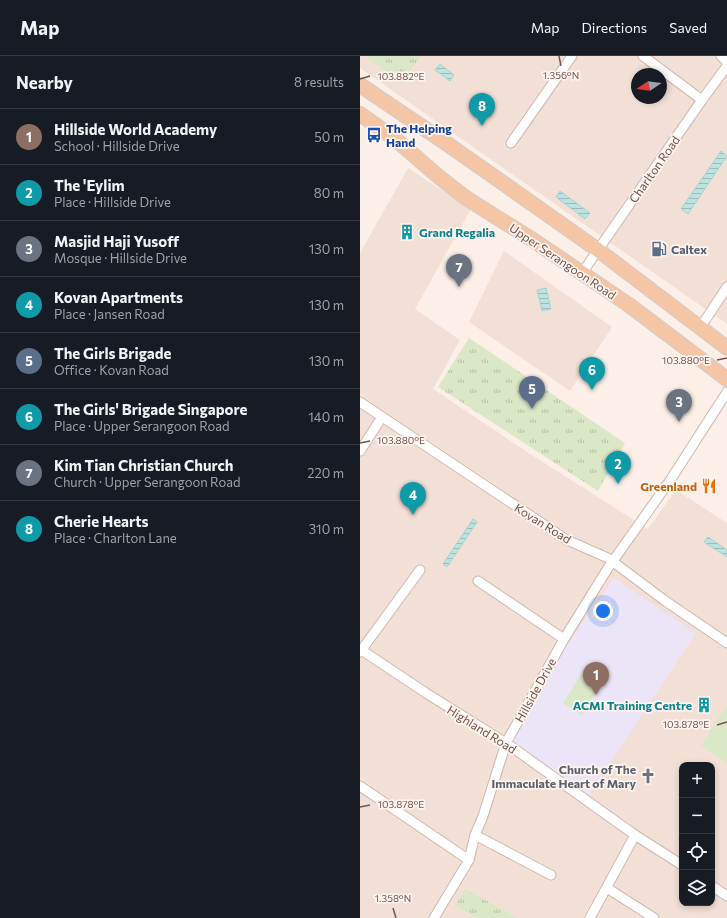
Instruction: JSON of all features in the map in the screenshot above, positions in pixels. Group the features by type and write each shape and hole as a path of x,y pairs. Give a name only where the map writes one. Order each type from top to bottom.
{"main road":[{"path":"360,85 446,143 598,250 727,348"},
{"name":"Upper Serangoon Road","path":"360,114 394,138 466,198 533,240 629,305 727,379"}],"street":[{"path":"511,143 572,56"},
{"path":"643,56 702,100"},
{"path":"721,56 727,62"},
{"name":"Charlton Road","path":"582,273 727,66"},
{"path":"700,328 727,287"},
{"name":"Hillside Drive","path":"434,918 469,860 475,835 483,816 506,743 564,639 613,562 671,479 727,392"},
{"name":"Kovan Road","path":"360,402 567,540 608,558 664,600 727,643"},
{"path":"360,451 382,417"},
{"path":"361,650 420,570"},
{"path":"478,581 564,639"},
{"name":"Highland Road","path":"361,650 506,743 635,834 679,863"},
{"path":"360,786 469,860"},
{"path":"590,918 635,834"},
{"path":"475,835 552,875"},
{"path":"607,888 654,918"},
{"path":"715,888 727,896"}],"shaded area":[{"path":"360,56 727,56 727,324 360,68"},
{"path":"408,168 471,209 415,309 460,340 433,389 527,452 648,529 676,490 727,523 727,918 360,918 360,253"},
{"path":"504,251 612,327 570,391 469,322"},
{"path":"614,578 696,633 589,795 509,742 565,648"}],"green space":[{"path":"368,56 421,56 402,83 367,58"},
{"path":"469,338 625,443 598,491 438,387"},
{"path":"588,663 607,675 582,715 563,703"},
{"path":"727,705 727,763 701,745"},
{"path":"465,889 518,918 477,918 455,906"}],"water":[{"path":"440,64 454,75 450,81 435,70"},
{"path":"721,151 727,156 688,214 681,209"},
{"path":"560,191 590,213 585,219 556,197"},
{"path":"546,288 551,309 542,311 537,290"},
{"path":"473,519 477,522 447,567 443,564"},
{"path":"708,537 727,550 727,557 704,542"}],"place":[{"name":"Cherie Hearts","path":"482,126"},
{"name":"The Helping Hand","path":"374,135"},
{"name":"Grand Regalia","path":"407,232"},
{"name":"Caltex","path":"659,249"},
{"name":"Kim Tian Christian Church","path":"459,287"},
{"name":"The Girls' Brigade Singapore","path":"592,390"},
{"name":"The Girls Brigade","path":"532,409"},
{"name":"Masjid Haji Yusoff","path":"679,422"},
{"name":"The 'Eylim","path":"618,484"},
{"name":"Greenland","path":"709,486"},
{"name":"Kovan Apartments","path":"413,515"},
{"name":"Hillside World Academy","path":"596,695"},
{"name":"ACMI Training Centre","path":"704,705"},
{"name":"Church of The Immaculate Heart of Mary","path":"648,776"}]}
